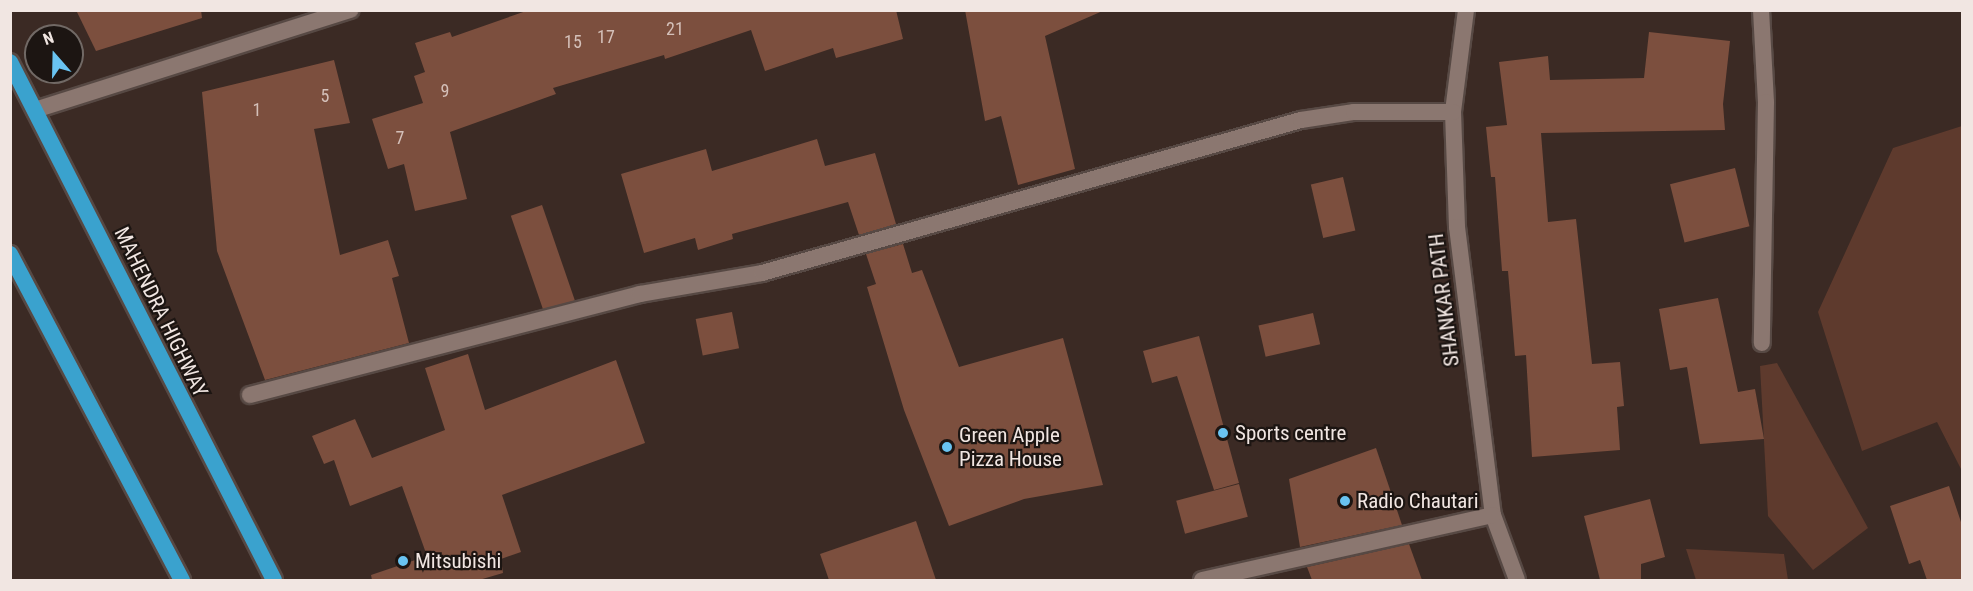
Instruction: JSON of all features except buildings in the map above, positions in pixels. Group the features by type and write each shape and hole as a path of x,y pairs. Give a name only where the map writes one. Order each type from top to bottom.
{"highway":[{"name":"MAHENDRA HIGHWAY","path":"10,62 274,580"},
{"path":"10,254 182,580"}],"street":[{"path":"35,110 351,10"},
{"name":"SHANKAR PATH","path":"1466,10 1453,112 1457,227 1493,515 1517,580"},
{"path":"1761,10 1766,102 1762,343"},
{"path":"250,395 640,294 762,273 1301,120 1354,112 1453,112"},
{"path":"1202,580 1493,515"}],"shaded area":[{"path":"1962,126 1962,471 1937,422 1862,451 1818,312 1893,148"},
{"path":"1777,363 1868,528 1813,570 1768,516 1760,366"},
{"path":"1686,549 1784,554 1788,580 1696,580"}],"place":[{"name":"Sports centre","path":"1223,433"},
{"name":"Green Apple Pizza House","path":"947,447"},
{"name":"Radio Chautari","path":"1345,501"},
{"name":"Mitsubishi","path":"403,561"}]}
